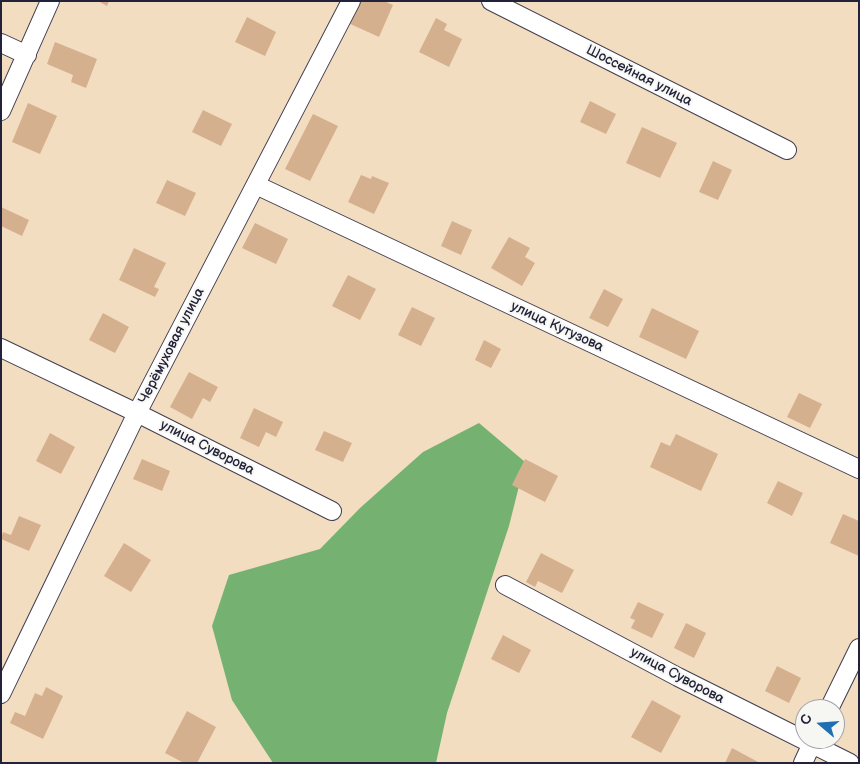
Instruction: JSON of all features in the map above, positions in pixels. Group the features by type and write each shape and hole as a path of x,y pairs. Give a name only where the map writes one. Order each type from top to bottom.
{"street":[{"path":"1,111 50,1"},
{"name":"Черёмуховая улица","path":"1,694 137,413 351,1"},
{"name":"Шоссейная улица","path":"492,1 787,150"},
{"path":"1,43 27,55"},
{"name":"улица Кутузова","path":"256,184 859,469"},
{"name":"улица Суворова","path":"1,348 137,413 332,511"},
{"name":"улица Суворова","path":"505,585 795,733"},
{"path":"834,699 859,648"},
{"path":"803,763 809,749"},
{"name":"улица Суворова","path":"825,749 850,763"}],"green space":[{"path":"479,423 525,462 509,526 447,713 436,763 273,763 232,700 212,626 229,575 320,549 360,508 423,452"}],"building":[{"path":"98,1 109,1 107,6"},
{"path":"357,1 384,1 393,5 379,37 348,23"},
{"path":"247,17 276,32 265,56 235,42"},
{"path":"436,18 447,24 444,30 462,39 449,67 419,52"},
{"path":"55,42 97,59 86,88 71,82 73,75 47,64"},
{"path":"590,101 616,114 606,134 580,122"},
{"path":"28,103 57,116 40,154 12,142"},
{"path":"203,110 232,124 221,146 192,132"},
{"path":"313,114 338,126 310,181 285,169"},
{"path":"642,127 677,143 660,178 626,163"},
{"path":"713,161 732,170 718,200 699,192"},
{"path":"361,175 371,179 372,176 389,183 374,214 348,202"},
{"path":"167,180 196,193 185,216 156,203"},
{"path":"1,207 29,220 22,236 1,226"},
{"path":"452,221 472,230 461,255 441,246"},
{"path":"255,223 288,239 276,264 242,248"},
{"path":"509,237 530,248 525,257 535,263 522,286 491,268"},
{"path":"134,248 166,263 154,287 159,289 155,297 119,280"},
{"path":"348,275 376,289 360,320 332,306"},
{"path":"604,289 623,299 608,327 589,318"},
{"path":"412,307 435,318 421,346 398,335"},
{"path":"652,308 699,331 686,359 639,337"},
{"path":"103,313 129,327 115,353 89,340"},
{"path":"484,340 501,349 491,368 475,360"},
{"path":"189,372 218,387 210,402 203,398 192,419 170,407"},
{"path":"799,393 822,404 810,428 787,417"},
{"path":"254,408 283,422 276,437 266,432 259,447 240,438"},
{"path":"324,431 352,443 343,462 315,450"},
{"path":"50,433 75,447 61,474 36,461"},
{"path":"676,434 718,454 701,491 650,467 661,442 670,446"},
{"path":"142,459 170,471 162,491 133,479"},
{"path":"525,459 558,476 545,502 512,485"},
{"path":"778,481 803,493 792,516 767,503"},
{"path":"843,514 859,521 859,556 830,543"},
{"path":"19,516 41,525 29,551 1,539 3,532 11,535"},
{"path":"124,543 151,560 131,592 104,576"},
{"path":"541,553 574,570 562,593 538,581 535,587 526,582"},
{"path":"638,602 664,614 652,638 631,628 635,620 630,618"},
{"path":"686,623 706,633 694,658 674,648"},
{"path":"503,635 531,650 519,673 491,659"},
{"path":"777,666 801,678 789,703 765,691"},
{"path":"46,687 63,696 43,739 10,723 15,712 25,716 35,693 42,696"},
{"path":"652,700 681,716 661,753 631,737"},
{"path":"187,711 216,727 197,763 184,763 165,753"},
{"path":"732,748 760,763 725,763"}]}
